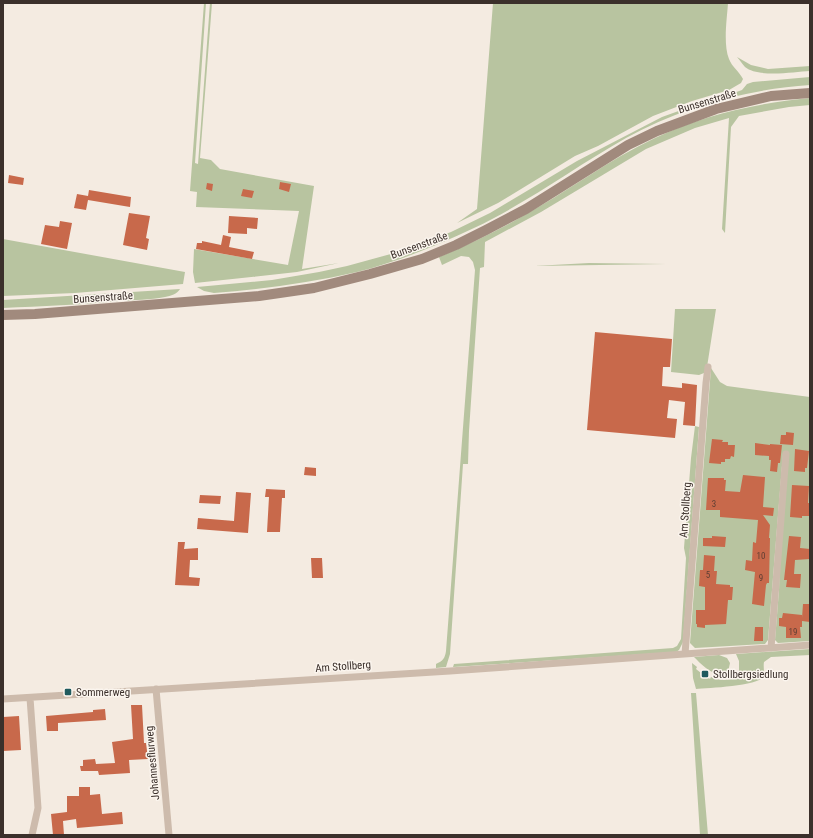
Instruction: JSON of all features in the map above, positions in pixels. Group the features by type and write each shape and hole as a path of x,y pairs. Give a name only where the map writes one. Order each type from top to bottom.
{"main road":[{"name":"Bunsenstraße","path":"3,315 35,314 259,296 314,288 370,274 422,259 486,230 526,209 628,145 657,130 723,107 771,96 810,93"}],"street":[{"name":"Am Stollberg","path":"685,654 708,368"},
{"path":"771,648 786,454"},
{"name":"Am Stollberg","path":"3,699 810,645"},
{"name":"Johannesflurweg","path":"156,689 169,835"},
{"path":"30,698 38,808 32,835"}],"green space":[{"path":"204,3 206,3 195,163 198,164 210,3 212,3 200,158 211,160 220,169 314,186 302,269 339,263 297,272 195,283 193,272 194,249 288,265 299,211 196,207 197,192 190,191"},
{"path":"493,3 728,3 726,31 727,53 730,62 743,79 741,83 729,90 692,101 653,116 598,146 575,156 498,203 457,223 477,209"},
{"path":"737,57 751,65 768,69 810,66 810,71 776,74 759,72 745,67"},
{"path":"810,77 810,85 787,87 739,95 715,101 669,117 626,138 494,218 445,241 402,258 357,272 286,285 214,293 204,291 197,287 272,280 319,272 398,252 451,232 490,213 577,161 662,117 742,90 747,84 753,82"},
{"path":"810,98 810,105 789,107 739,116 731,127 725,233 722,229 729,118 695,128 646,149 541,212 485,242 484,267 480,268 468,464 463,464 450,654 446,667 436,668 436,664 443,659 446,651 475,270 473,262 469,257 461,256 442,265 439,257 511,223 621,156 673,130 731,111 770,103"},
{"path":"3,239 185,272 183,284 75,293 3,296"},
{"path":"589,263 666,264 534,266"},
{"path":"180,289 172,295 154,299 3,308 3,300"},
{"path":"675,309 716,309 707,367 704,373 699,375 671,372"},
{"path":"711,368 720,382 727,386 810,397 810,641 778,643 775,640 779,590 783,453 768,640 765,644 695,648 690,643"},
{"path":"695,426 699,427 683,642 679,650 676,652 453,667 454,664 673,648 677,646 681,639 686,558 684,548"},
{"path":"810,649 810,655 771,657 764,662 763,677 752,683 696,689 693,678 692,663 697,667 696,669 703,677 705,675 710,679 711,677 728,680 737,676 739,677 741,673 739,671 739,661 736,654"},
{"path":"719,655 727,658 730,663 728,672 723,674 714,673 694,657"},
{"path":"691,693 696,693 708,835 700,835"}],"building":[{"path":"9,175 24,178 23,185 8,183"},
{"path":"280,182 291,184 289,192 279,189"},
{"path":"207,183 213,184 212,191 206,189"},
{"path":"243,189 254,191 252,198 241,196"},
{"path":"89,190 131,197 130,207 88,200 86,210 74,208 77,194 88,196"},
{"path":"129,213 150,216 146,238 149,239 147,250 123,245"},
{"path":"229,216 258,218 257,229 247,228 247,234 228,233"},
{"path":"60,221 72,223 67,249 41,244 45,225 59,227"},
{"path":"223,235 231,237 229,247 254,252 252,259 196,249 197,243 202,243 202,241 221,245"},
{"path":"595,332 672,339 670,367 663,367 662,386 682,388 682,383 697,385 695,426 683,425 685,402 669,400 667,418 677,419 675,438 587,430"},
{"path":"786,432 794,433 793,445 780,444 781,435 786,435"},
{"path":"712,439 723,440 722,442 728,442 728,445 735,445 734,457 731,456 730,459 725,459 725,462 721,462 721,464 709,463"},
{"path":"755,443 782,445 780,463 778,463 777,472 770,471 771,460 769,460 769,456 755,455"},
{"path":"795,449 809,451 807,468 805,468 805,472 794,471"},
{"path":"305,467 316,468 316,476 304,475"},
{"path":"743,475 765,477 763,507 774,508 773,516 763,515 770,525 769,583 766,585 764,606 752,604 755,572 745,570 746,560 752,561 753,542 756,543 758,520 720,517 720,510 706,510 708,478 724,478 724,480 726,480 725,491 740,492"},
{"path":"792,485 809,486 808,503 810,503 810,516 802,516 802,518 790,517"},
{"path":"266,489 285,490 285,498 282,498 280,532 267,532 269,497 265,497"},
{"path":"236,492 251,493 248,533 197,529 198,518 234,521"},
{"path":"200,495 221,496 220,504 199,503"},
{"path":"712,536 726,537 725,547 703,546 703,538 712,538"},
{"path":"789,536 801,537 800,548 810,549 810,559 795,560 794,574 801,574 800,588 786,587 787,580 784,580"},
{"path":"178,542 185,542 184,549 198,548 198,560 190,560 189,577 200,578 199,586 175,585"},
{"path":"704,555 715,556 714,571 717,571 716,584 730,585 730,587 733,587 732,600 728,600 726,624 705,625 705,628 697,627 696,624 696,610 705,610 705,587 699,586 700,570 703,570"},
{"path":"311,558 322,558 323,578 312,578"},
{"path":"803,604 810,604 810,622 802,621 802,627 800,627 801,638 786,638 786,627 779,626 779,618 782,618 783,613 802,615 802,618"},
{"path":"755,627 763,627 763,641 754,641"},
{"path":"131,705 142,705 144,743 146,743 148,759 129,760 130,773 99,775 98,771 81,771 80,766 83,766 83,760 95,759 96,764 115,763 112,742 133,739"},
{"path":"105,709 106,720 58,723 58,731 47,731 46,716 93,712 93,710"},
{"path":"19,716 21,750 3,751 3,717"},
{"path":"79,787 90,787 90,795 100,794 102,814 122,812 123,824 77,828 76,819 63,821 64,835 53,835 51,814 67,812 67,796 79,796"}],"place":[{"name":"Stollbergsiedlung","path":"705,674"},
{"name":"Sommerweg","path":"68,692"}]}
